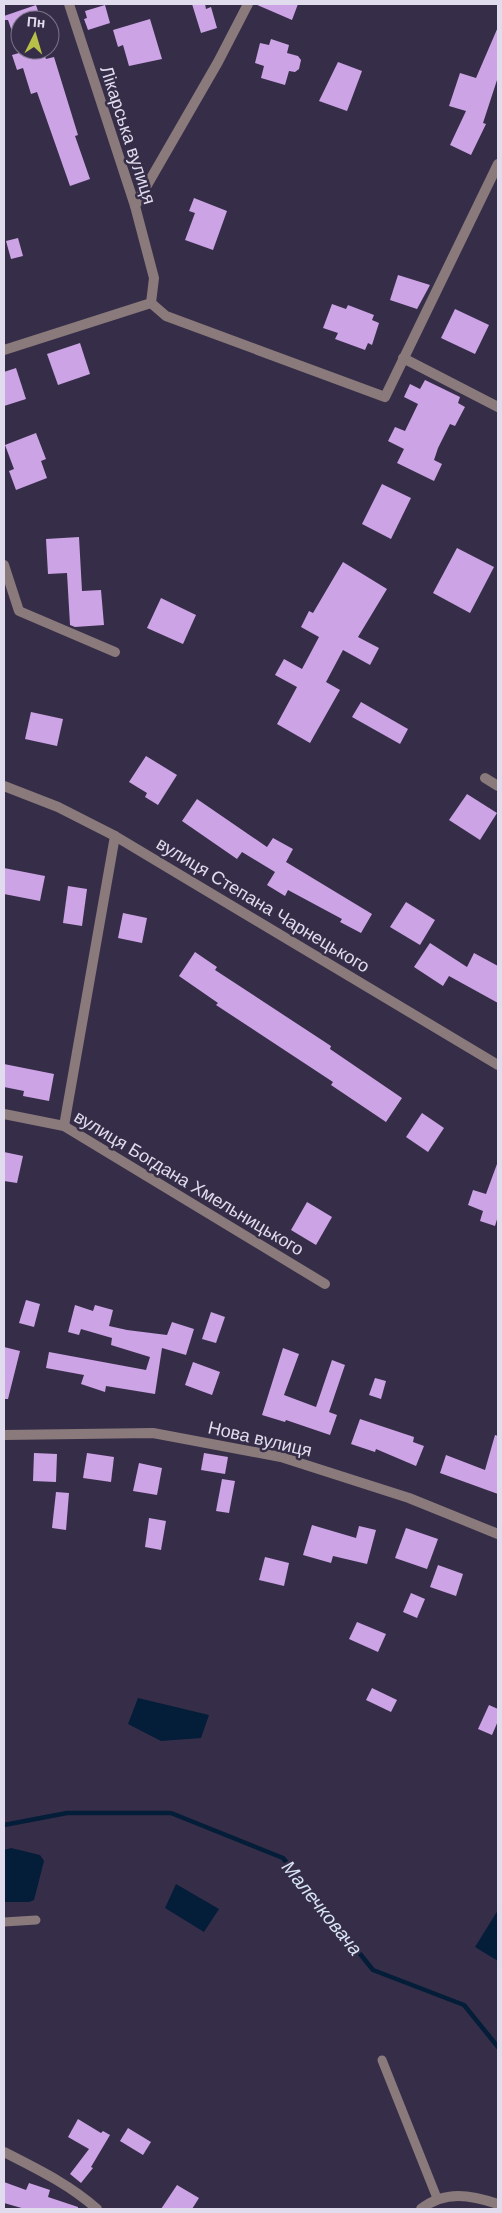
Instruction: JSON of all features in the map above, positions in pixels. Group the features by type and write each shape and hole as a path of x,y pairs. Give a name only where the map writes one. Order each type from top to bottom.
{"street":[{"name":"Лікарська вулиця","path":"69,4 135,206 154,278 152,303"},
{"path":"135,206 218,62 248,4"},
{"path":"4,350 152,303 166,316 385,396 498,164"},
{"path":"403,358 498,407"},
{"path":"4,565 19,611 115,652"},
{"path":"485,778 498,786"},
{"name":"вулиця Степана Чарнецького","path":"4,786 58,807 115,836 498,1065"},
{"path":"64,1126 115,836"},
{"name":"вулиця Богдана Хмельницького","path":"4,1114 64,1126 325,1284"},
{"name":"Нова вулиця","path":"4,1435 153,1433 281,1457 409,1498 498,1534"},
{"path":"4,2152 55,2178 97,2209"},
{"path":"421,2209 437,2198 458,2195 498,2204"}],"lane":[{"path":"4,1922 36,1920"},
{"path":"382,2060 437,2198"}],"water":[{"path":"138,1698 209,1715 201,1738 161,1741 128,1724"},
{"path":"11,1848 40,1855 44,1861 34,1900 29,1902 4,1902 4,1850"},
{"path":"176,1884 219,1909 204,1932 165,1908"},
{"path":"498,1910 498,1961 475,1947"}],"building":[{"path":"192,4 205,4 206,9 211,7 217,28 201,33"},
{"path":"255,4 298,4 292,20"},
{"path":"36,5 38,10 21,10"},
{"path":"105,5 110,23 88,30 84,19 87,18 85,11"},
{"path":"10,14 10,26 8,20 4,20 4,16"},
{"path":"150,19 162,59 129,66 123,45 118,47 113,30"},
{"path":"498,27 498,77 483,123 486,124 471,155 450,145 466,111 449,106 460,73 476,78"},
{"path":"271,39 289,45 287,53 298,56 301,60 299,69 295,72 289,71 285,85 261,78 264,66 255,63 260,43 269,45"},
{"path":"14,60 55,60 78,135 75,136 90,179 70,186 37,92 31,94 23,68 17,70"},
{"path":"338,62 362,71 347,111 319,101"},
{"path":"194,198 227,211 213,250 185,240 195,213 189,211"},
{"path":"18,238 23,256 11,259 6,241"},
{"path":"398,275 430,285 417,309 390,300"},
{"path":"332,304 346,309 348,305 374,315 372,320 379,323 372,345 368,343 365,350 335,339 338,333 323,328"},
{"path":"455,309 489,325 475,354 441,338"},
{"path":"80,343 90,374 58,385 47,354"},
{"path":"16,368 26,399 4,406 4,372"},
{"path":"425,380 460,397 458,403 465,407 455,426 450,424 438,448 434,460 442,464 434,481 397,463 404,449 388,441 395,427 405,431 418,404 404,397 410,384 420,389"},
{"path":"36,433 46,459 41,461 47,478 16,490 9,471 14,469 5,445"},
{"path":"382,484 411,498 391,539 362,524"},
{"path":"79,537 82,591 101,590 104,625 75,627 70,625 67,573 48,574 46,539"},
{"path":"457,548 494,567 470,613 433,593"},
{"path":"343,562 387,589 358,637 379,648 370,665 343,650 326,682 340,690 310,743 277,724 297,687 275,675 284,659 302,669 319,637 301,627 309,611 313,613"},
{"path":"161,598 196,615 183,644 147,628"},
{"path":"361,702 408,729 400,744 352,717"},
{"path":"31,712 63,719 57,746 25,739"},
{"path":"146,756 177,775 158,805 145,797 147,793 129,782"},
{"path":"467,794 497,813 480,840 449,820"},
{"path":"197,799 267,847 273,838 293,849 286,862 372,914 361,933 340,922 342,919 288,890 285,896 267,885 275,872 242,852 237,859 182,821"},
{"path":"4,868 45,876 40,901 4,894"},
{"path":"68,886 87,889 82,926 63,923"},
{"path":"406,902 435,920 420,945 390,927"},
{"path":"123,913 147,918 142,943 118,938"},
{"path":"430,943 467,967 474,953 498,966 498,1003 449,976 443,986 414,967"},
{"path":"195,952 217,967 215,970 331,1046 330,1049 402,1098 386,1122 331,1085 333,1082 216,1005 218,1003 179,976"},
{"path":"4,1064 54,1074 49,1101 23,1096 24,1091 4,1087"},
{"path":"422,1113 444,1128 428,1152 406,1137"},
{"path":"4,1152 23,1156 17,1183 4,1181"},
{"path":"497,1164 498,1216 495,1226 480,1221 483,1211 468,1205 473,1190 486,1194"},
{"path":"307,1202 332,1217 316,1245 291,1230"},
{"path":"26,1300 40,1304 34,1327 19,1323"},
{"path":"75,1305 93,1311 95,1305 113,1310 109,1326 127,1330 167,1335 172,1322 194,1329 186,1355 162,1348 155,1394 106,1386 105,1392 81,1384 84,1375 46,1368 49,1352 146,1370 150,1357 111,1345 112,1338 81,1329 79,1335 68,1332"},
{"path":"211,1312 225,1317 216,1343 202,1339"},
{"path":"4,1347 20,1351 8,1399 4,1399"},
{"path":"283,1348 299,1354 284,1395 316,1407 332,1360 345,1365 329,1412 337,1415 330,1435 286,1420 285,1422 262,1415"},
{"path":"193,1362 220,1372 212,1395 185,1385"},
{"path":"375,1378 386,1381 381,1399 369,1395"},
{"path":"360,1419 414,1437 413,1442 424,1446 416,1466 376,1449 375,1452 351,1444"},
{"path":"495,1435 498,1436 498,1494 440,1473 446,1455 485,1470"},
{"path":"34,1453 57,1454 56,1482 33,1481"},
{"path":"87,1453 114,1457 111,1482 83,1478"},
{"path":"204,1453 228,1457 225,1474 201,1470"},
{"path":"139,1463 162,1468 157,1495 133,1491"},
{"path":"222,1479 235,1481 229,1513 216,1511"},
{"path":"56,1492 69,1493 66,1530 52,1528"},
{"path":"149,1518 166,1521 161,1550 145,1547"},
{"path":"312,1525 356,1538 359,1526 376,1530 367,1564 333,1556 331,1563 303,1555"},
{"path":"406,1528 438,1539 427,1569 395,1558"},
{"path":"265,1557 289,1563 284,1586 259,1580"},
{"path":"438,1565 463,1574 456,1596 430,1587"},
{"path":"411,1593 425,1599 417,1618 403,1612"},
{"path":"357,1622 386,1634 378,1652 349,1639"},
{"path":"372,1688 397,1700 391,1712 366,1700"},
{"path":"489,1705 498,1709 498,1721 492,1735 478,1729"},
{"path":"78,2119 101,2133 103,2131 110,2135 91,2167 93,2168 81,2183 70,2174 89,2149 68,2137"},
{"path":"128,2128 151,2142 143,2155 120,2141"},
{"path":"4,2182 26,2190 29,2183 50,2190 48,2197 78,2207 78,2209 25,2209 4,2203"},
{"path":"177,2185 199,2198 192,2209 161,2209"}],"waterway":[{"name":"Малечковача","path":"4,1825 67,1813 171,1813 283,1858 373,1970 464,2005 498,2047"}]}
